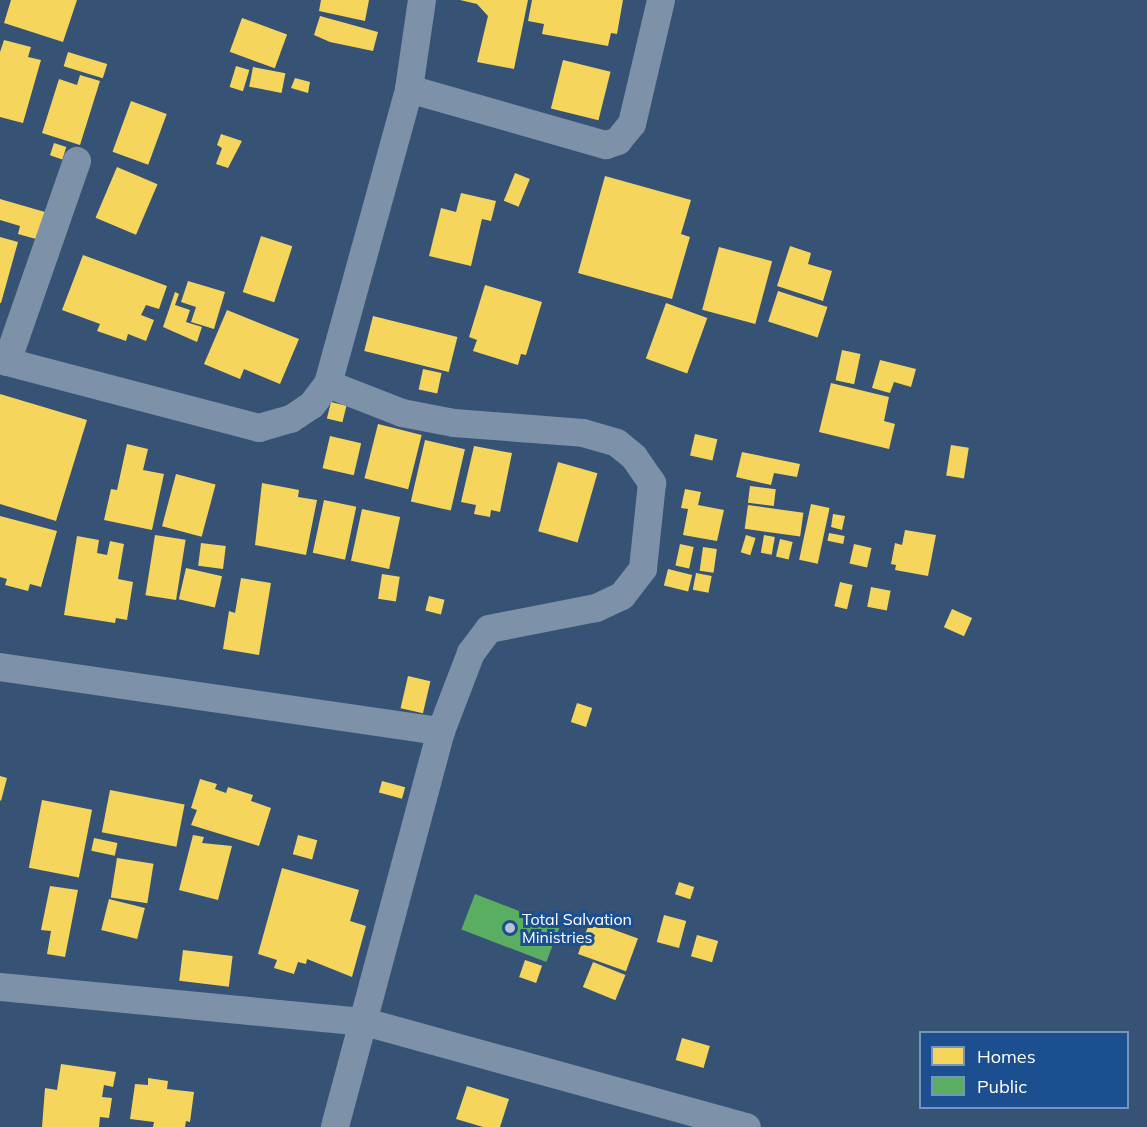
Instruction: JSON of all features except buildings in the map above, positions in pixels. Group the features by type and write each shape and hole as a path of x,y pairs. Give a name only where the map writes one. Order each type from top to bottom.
{"street":[{"path":"77,160 4,361 259,428 291,419 312,405 328,384 409,89 422,0"},
{"path":"409,89 606,145 618,141 632,124 661,0"},
{"path":"328,384 413,415 454,423 584,433 606,440 634,457 652,483 643,568 622,596 596,608 489,629 471,652 441,731 365,1022 334,1127"},
{"path":"0,666 441,731"},
{"path":"0,987 365,1022 747,1127"}],"place":[{"name":"Total Salvation Ministries","path":"510,928"}]}
